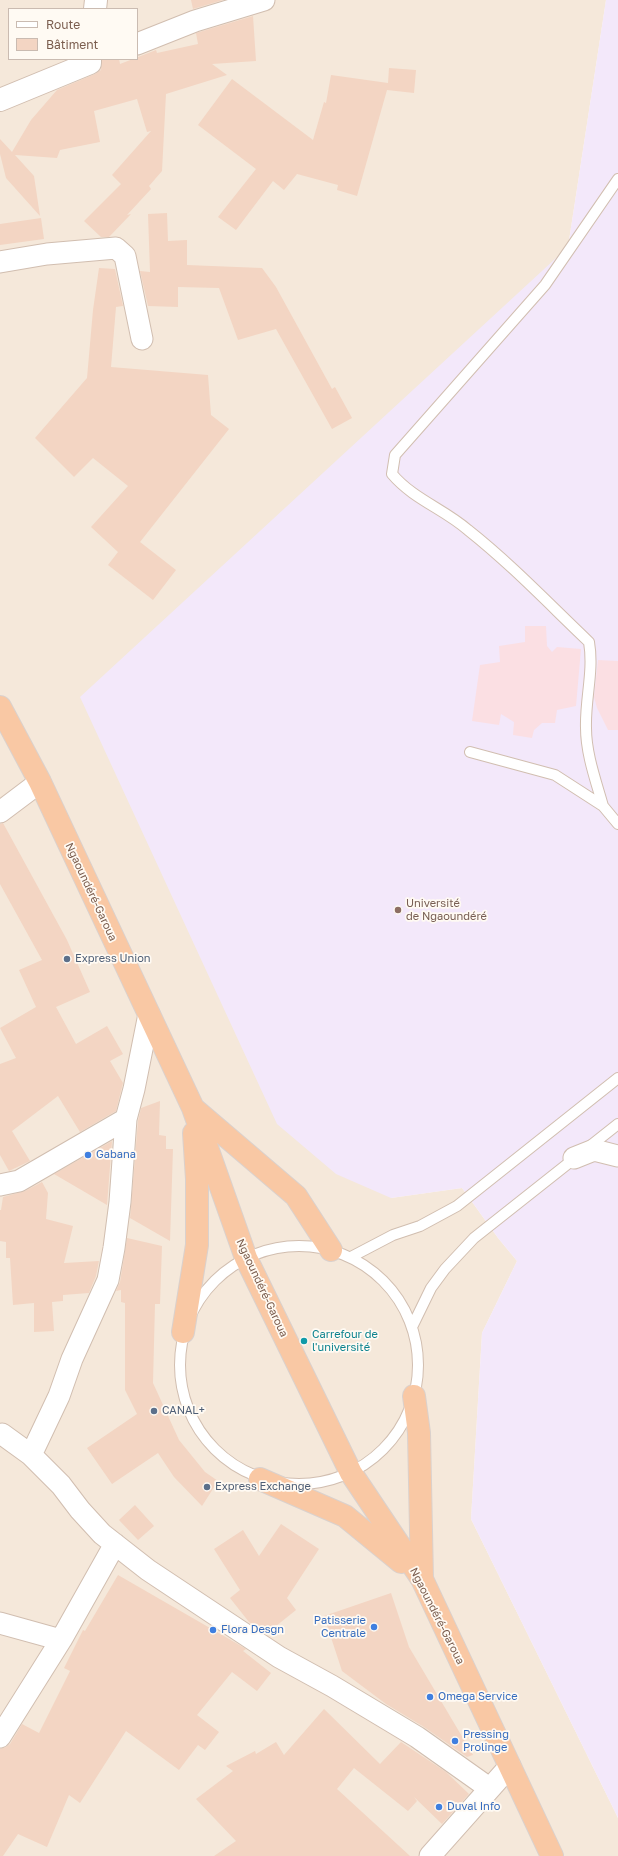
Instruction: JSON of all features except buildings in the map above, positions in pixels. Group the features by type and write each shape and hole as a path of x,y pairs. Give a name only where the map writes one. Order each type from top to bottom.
{"highway":[{"name":"Ngaoundéré-Garoua","path":"0,707 40,782 192,1108 246,1258 351,1473 422,1580 552,1856"},
{"path":"192,1108 296,1196 331,1250"},
{"path":"183,1332 197,1245 197,1179 192,1108"},
{"path":"414,1396 419,1433 422,1580"},
{"path":"260,1479 345,1516 422,1580"}],"street":[{"path":"138,44 195,21 264,0"},
{"path":"0,100 94,60"},
{"path":"0,262 47,254 116,248 126,256 142,339"},
{"path":"0,812 40,782"},
{"path":"31,1455 59,1396 72,1359 108,1280 120,1202 126,1119 134,1089 148,1014"},
{"path":"0,1185 19,1181 126,1119"},
{"path":"574,1158 594,1150 618,1156"},
{"path":"1,1434 31,1455 61,1485 80,1510 102,1534 148,1570 279,1657 338,1689 417,1737 489,1788"},
{"path":"0,1737 61,1640 115,1544"},
{"path":"0,1623 61,1640"},
{"path":"430,1856 510,1766"}],"lane":[{"path":"603,806 586,729 586,697 591,658 589,642 508,564 467,528 403,487 392,474 396,455 545,285 618,179"},
{"path":"470,752 555,775 603,806 618,824"},
{"path":"351,1257 393,1235 420,1226 457,1206 618,1078"},
{"path":"412,1327 431,1288 445,1269 474,1238 618,1124"},
{"path":"288,1246 331,1250 351,1257 378,1275 398,1299 412,1327 418,1361 414,1396 400,1427 379,1454 351,1473 306,1485 260,1479 220,1456 192,1421 179,1377 183,1332 207,1288 246,1258 288,1246"}],"shaded area":[{"path":"0,0 606,0 568,247 391,1198 462,1188 498,1238 517,1261 482,1333 471,1519 618,1818 618,1856 0,1856"},
{"name":"Université de Ngaoundéré","path":"606,0 618,0 618,1818 471,1519 482,1333 517,1261 498,1238 462,1188 391,1198 336,1174 277,1124 80,697 568,247"},
{"path":"525,626 546,626 547,646 552,652 557,647 581,649 576,706 557,710 555,723 542,723 534,730 532,738 513,735 514,722 501,714 499,725 472,721 480,665 500,662 499,646 525,642"},
{"path":"598,660 618,661 618,730 608,730 597,708 594,697"}],"place":[{"name":"Université de Ngaoundéré","path":"398,910"},
{"name":"Express Union","path":"67,959"},
{"name":"Gabana","path":"88,1155"},
{"name":"Carrefour de l'université","path":"304,1341"},
{"name":"CANAL+","path":"154,1411"},
{"name":"Express Exchange","path":"207,1487"},
{"name":"Patisserie Centrale","path":"374,1627"},
{"name":"Flora Desgn","path":"213,1630"},
{"name":"Omega Service","path":"430,1697"},
{"name":"Pressing Prolinge","path":"455,1741"},
{"name":"Duval Info","path":"439,1807"}]}
